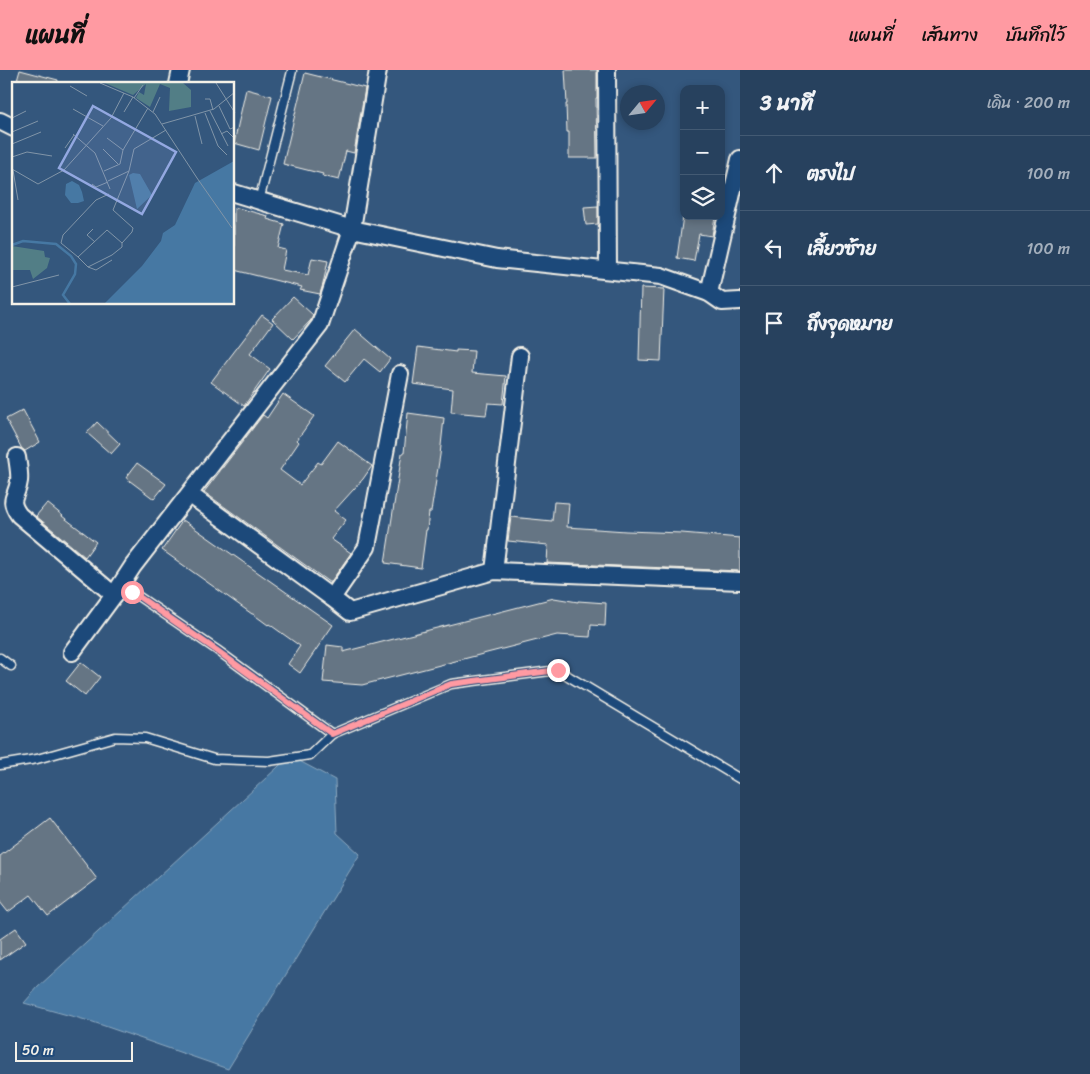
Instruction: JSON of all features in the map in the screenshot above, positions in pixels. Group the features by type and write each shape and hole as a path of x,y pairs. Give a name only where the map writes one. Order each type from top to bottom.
{"street":[{"path":"72,652 133,566 320,325 352,229 378,70"},
{"path":"607,70 608,270"},
{"path":"0,121 12,127"},
{"path":"709,293 740,159"},
{"path":"235,193 352,229 498,259 661,276 709,293 722,302 740,301"},
{"path":"494,571 520,356"},
{"path":"332,598 367,547 400,374"},
{"path":"17,457 19,481 13,500 14,507 19,515 114,595"},
{"path":"196,499 350,612 494,571 740,580"}],"lane":[{"path":"259,201 292,71"},
{"path":"132,592 332,734"},
{"path":"0,658 11,666"},
{"path":"0,765 37,759 115,737 145,738 214,759 269,761 310,755 332,734 451,684 558,670 740,779"}],"water":[{"path":"290,756 335,780 337,833 360,854 228,1069 93,1022 24,1003 38,987"}],"building":[{"path":"20,70 58,80 58,82 17,82"},
{"path":"565,70 597,70 597,158 569,158"},
{"path":"305,73 365,88 354,153 346,151 339,180 283,164"},
{"path":"246,89 272,96 259,150 235,143"},
{"path":"598,206 598,224 586,225 584,207"},
{"path":"235,207 268,216 267,219 284,224 278,248 286,250 282,270 308,275 312,258 328,261 320,294 300,290 302,287 235,270"},
{"path":"682,220 714,220 712,236 699,234 694,261 677,258"},
{"path":"641,288 664,289 661,361 639,360"},
{"path":"293,297 313,315 311,320 293,339 272,319"},
{"path":"262,315 273,323 250,354 270,369 244,406 211,382"},
{"path":"355,329 390,359 380,372 364,359 345,382 325,366"},
{"path":"418,347 456,352 456,350 474,351 472,373 506,376 503,404 488,403 486,415 451,412 453,389 413,384"},
{"path":"283,394 314,416 297,440 299,442 280,470 300,485 318,462 321,464 338,441 372,466 363,479 334,511 346,520 331,539 351,553 330,583 204,492 263,415 267,418"},
{"path":"23,410 40,442 25,451 22,449 6,419"},
{"path":"408,413 444,418 440,455 421,568 385,563 402,453 404,453"},
{"path":"97,422 120,444 111,454 87,433"},
{"path":"137,463 166,484 154,499 126,478"},
{"path":"554,502 569,503 567,527 740,538 740,571 547,563 548,545 508,541 511,517 552,521"},
{"path":"47,503 96,542 85,557 36,516"},
{"path":"183,520 333,625 300,673 288,664 300,646 162,550"},
{"path":"554,598 578,602 606,603 605,626 591,625 590,637 557,635 362,685 323,682 327,645 343,647 343,652"},
{"path":"81,662 100,677 85,696 66,681"},
{"path":"50,818 97,879 48,916 31,895 8,912 0,902 0,856"},
{"path":"16,928 26,942 0,960 0,939"}],"route":[{"path":"132,592 332,734 451,684 558,670"}]}
